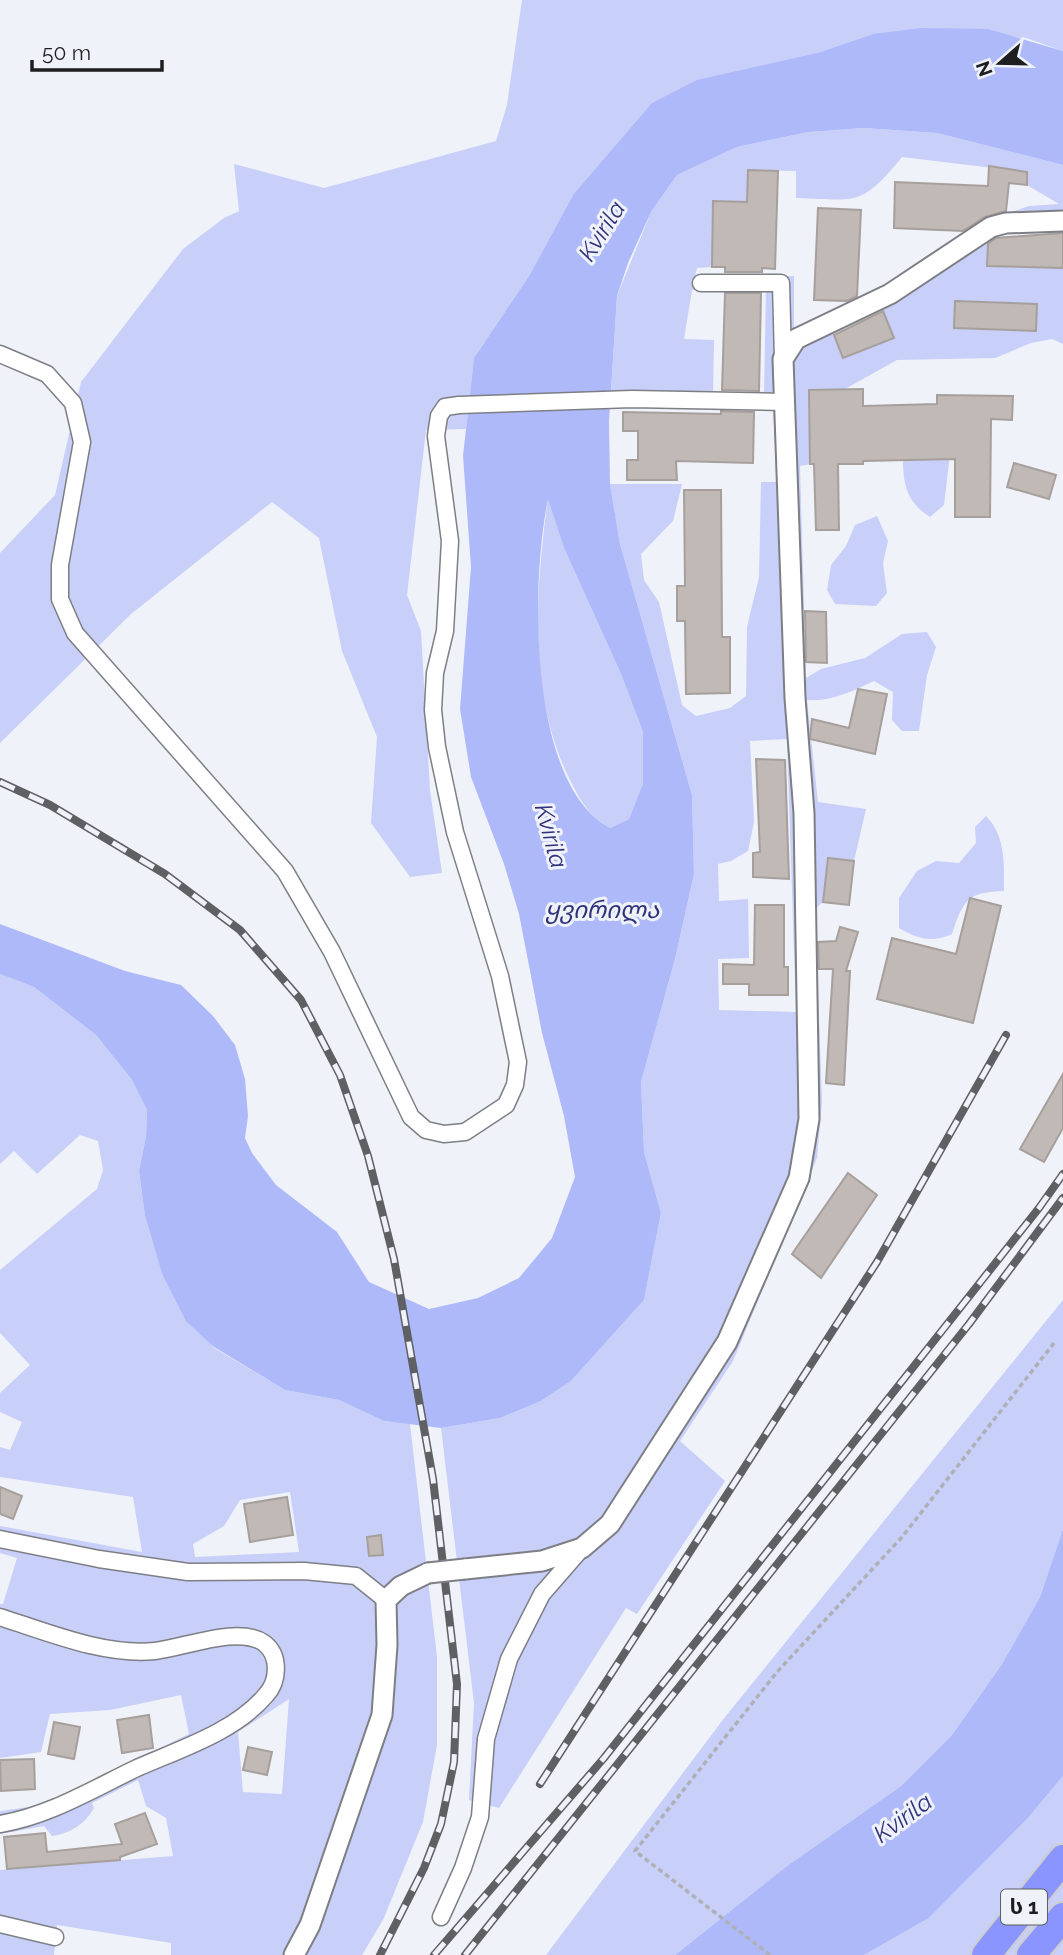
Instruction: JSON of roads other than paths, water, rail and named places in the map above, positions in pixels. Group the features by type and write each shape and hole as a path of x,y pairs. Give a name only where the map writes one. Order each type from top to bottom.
{"highway":[{"name":"ს 1","path":"986,1955 1063,1859"},
{"name":"ს 1","path":"1031,1955 1063,1917"}],"street":[{"path":"783,359 796,339 890,294 991,227 1006,223 1063,221"},
{"path":"441,1917 463,1868 480,1817 486,1739 509,1659 542,1594 582,1548 610,1524 727,1342 799,1178 809,1119 804,813 795,698 781,283 701,283"},
{"path":"0,354 47,374 73,403 82,442 61,565 60,599 75,633 285,871 332,952 411,1116 426,1130 444,1134 465,1132 506,1105 515,1086 518,1062 500,975 479,917 452,820 434,722 435,673 445,631 450,541 436,436 439,416 445,407 459,405 632,399 783,402"},
{"path":"0,1539 99,1559 188,1572 304,1571 356,1576 386,1600"},
{"path":"294,1955 310,1925 382,1715 387,1645 386,1600 401,1586 428,1573 542,1561 582,1548"},
{"path":"0,1617 122,1650 151,1652 186,1647 223,1637 246,1636 264,1644 276,1661 276,1670 275,1680 267,1695 218,1731 57,1807 22,1820 0,1824"},
{"path":"0,1924 55,1937"}],"water":[{"name":"ყვირილა","path":"922,28 988,29 1063,51 1063,165 937,133 864,128 808,132 737,147 677,175 651,212 628,263 617,296 609,421 610,484 620,544 692,795 694,874 675,959 641,1082 644,1152 661,1213 644,1300 571,1381 541,1401 500,1418 441,1428 384,1421 339,1400 285,1390 214,1347 186,1321 162,1274 145,1216 139,1171 146,1136 147,1110 132,1080 96,1035 34,987 0,974 0,924 125,971 181,985 213,1016 235,1045 245,1079 248,1116 245,1138 252,1153 276,1185 337,1232 369,1282 429,1309 478,1298 519,1278 552,1238 575,1177 564,1116 542,1033 519,914 504,864 471,777 460,709 471,567 463,456 474,358 529,276 573,195 652,103 697,80 817,53 873,34","holes":["548,499 564,548 621,674 643,732 643,783 629,819 610,828 583,805 563,769 549,726 538,627 542,535"]},
{"name":"Kvirila","path":"1063,1529 1063,1776 1028,1818 929,1918 864,1955 675,1955 787,1866 901,1786 952,1735 1002,1664 1040,1597"}],"railway":[{"path":"0,782 50,805 165,874 240,930 301,1000 340,1075 368,1156 394,1259 433,1479 457,1684 454,1762 441,1824 424,1868 380,1955"},
{"path":"540,1784 877,1262 1006,1035"},
{"path":"434,1955 604,1758 1039,1208 1063,1174"},
{"path":"465,1955 969,1324 1063,1198"}]}
